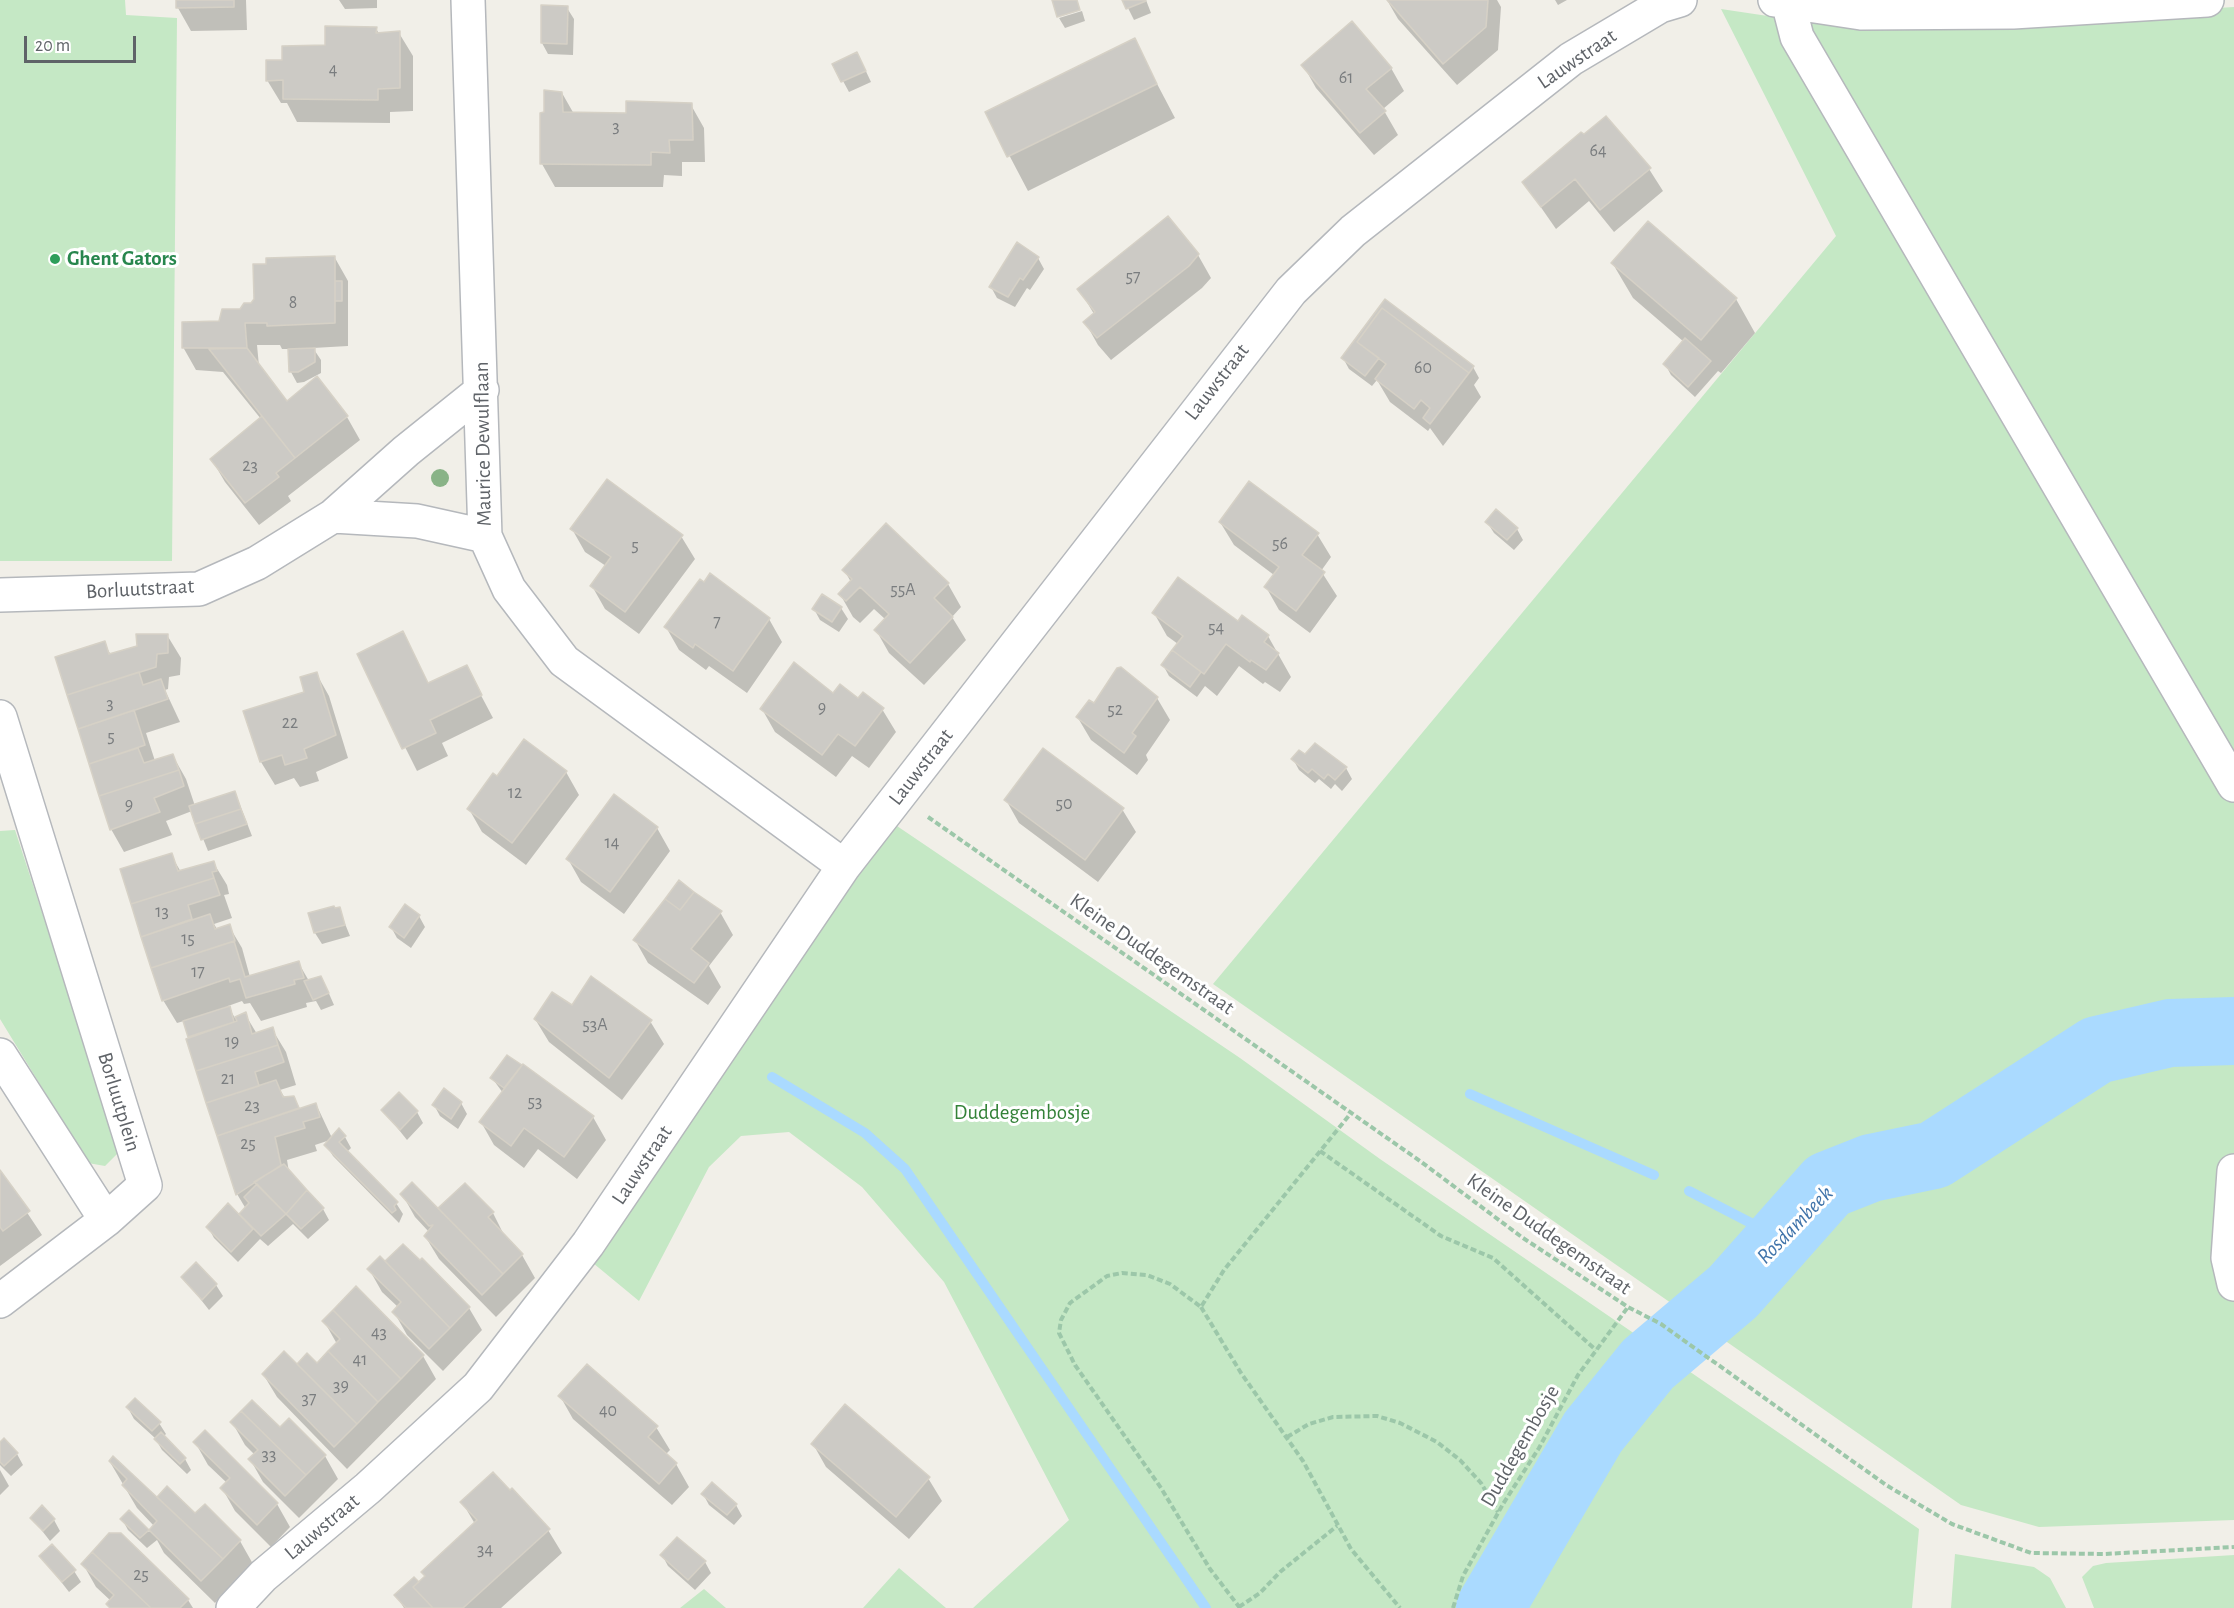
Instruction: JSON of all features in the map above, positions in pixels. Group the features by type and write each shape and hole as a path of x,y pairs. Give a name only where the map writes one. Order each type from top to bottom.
{"street":[{"name":"Maurice Dewulflaan","path":"468,0 485,536 508,589 564,661 844,866"},
{"name":"Lauwstraat","path":"233,1608 263,1576 368,1488 478,1387 588,1244 844,866 1290,291 1353,231 1571,59 1660,6 1680,0"},
{"path":"1782,1 1861,13 2013,12 2207,0"},
{"path":"1782,1 1797,37 2234,785"},
{"name":"Borluutstraat","path":"0,595 199,589 257,563 333,516 406,451 482,390"},
{"path":"333,516 417,521 485,536"},
{"name":"Borluutplein","path":"0,717 9,789 145,1185 106,1220"},
{"path":"0,1055 106,1220 0,1301"},
{"path":"2234,1171 2228,1258 2234,1284"}],"path":[{"name":"Kleine Duddegemstraat","path":"898,796 1351,1113 1523,1238 1628,1307 1661,1324 1886,1485 1952,1524 2031,1553 2104,1554 2234,1547"},
{"path":"1201,1307 1224,1270 1351,1113"},
{"path":"1320,1151 1441,1236 1493,1258 1596,1350"},
{"path":"1337,1526 1280,1572 1260,1593 1240,1607 1210,1569 1161,1488 1075,1365 1059,1333 1061,1320 1070,1303 1107,1276 1122,1273 1147,1275 1170,1284 1201,1307 1241,1373 1303,1461 1351,1549 1400,1608"},
{"name":"Duddegembosje","path":"1453,1608 1463,1576 1498,1512 1539,1448 1578,1375 1628,1307"},
{"path":"1287,1437 1309,1424 1333,1417 1377,1416 1400,1423 1437,1442 1460,1460 1481,1483 1498,1512"}],"green space":[{"path":"0,0 125,0 126,15 177,18 172,561 0,561"},
{"path":"2234,7 2234,1520 2039,1527 1961,1505 1213,984 1836,236 1721,9 1848,28 1976,23"},
{"name":"Duddegembosje","path":"894,824 1240,1058 1380,1159 1919,1529 1912,1608 973,1608 1069,1520 944,1282 862,1187 789,1132 741,1136 709,1167 639,1301 593,1263"},
{"path":"15,830 115,1135 118,1153 105,1166 88,1163 0,1019 0,831"},
{"path":"1955,1554 2034,1567 2050,1578 2066,1608 1951,1608"},
{"path":"2234,1555 2234,1608 2094,1608 2082,1577 2093,1566 2106,1563"},
{"path":"899,1568 946,1608 863,1608"},
{"path":"704,1589 726,1608 680,1608"}],"building":[{"path":"176,0 234,0 234,7 176,8"},
{"path":"1052,0 1077,0 1080,10 1057,17"},
{"path":"1122,0 1145,0 1146,1 1126,9"},
{"path":"1387,0 1488,0 1486,27 1443,64"},
{"path":"541,5 568,6 567,44 541,43"},
{"path":"1352,21 1392,68 1366,89 1386,111 1360,133 1301,65"},
{"path":"325,26 377,27 376,33 400,31 400,88 378,89 378,100 283,99 283,80 266,81 266,60 282,60 282,46 325,45"},
{"path":"1135,38 1157,84 1007,157 985,112"},
{"path":"857,52 866,71 841,82 832,64"},
{"path":"544,90 562,92 563,112 626,113 626,101 692,103 693,140 669,140 670,153 651,152 651,165 540,164 540,113 544,112"},
{"path":"1606,116 1651,168 1600,210 1575,179 1541,207 1522,182 1581,132 1584,134"},
{"path":"1168,216 1199,254 1189,266 1097,338 1083,322 1095,312 1077,289"},
{"path":"1648,221 1737,298 1701,340 1611,263"},
{"path":"1017,242 1039,257 1023,280 1020,278 1008,297 989,287"},
{"path":"335,256 335,323 267,326 267,323 245,323 247,348 182,348 182,322 219,321 222,309 240,309 244,303 251,303 254,299 253,264 266,264 266,258"},
{"path":"335,281 342,281 342,301 335,301"},
{"path":"1385,299 1474,366 1469,373 1382,308 1357,342 1379,358 1365,376 1341,358"},
{"path":"1382,308 1469,373 1430,424 1423,418 1430,408 1421,400 1414,409 1375,379 1386,364 1357,342"},
{"path":"1685,338 1711,361 1688,387 1663,364"},
{"path":"247,348 287,401 317,376 348,416 295,458 209,349"},
{"path":"315,348 315,362 298,372 289,372 288,349"},
{"path":"262,416 295,458 276,473 279,477 245,503 210,459"},
{"path":"607,479 683,535 625,612 590,586 611,557 570,529"},
{"path":"1249,481 1319,533 1302,555 1325,572 1296,611 1264,587 1279,567 1219,522"},
{"path":"1496,509 1518,528 1507,540 1485,522"},
{"path":"886,523 949,583 934,598 953,617 910,663 874,630 889,614 860,587 846,601 838,594 852,579 842,570"},
{"path":"710,573 770,618 733,671 695,644 693,648 664,627 700,579 704,582"},
{"path":"1178,577 1238,621 1242,615 1269,635 1264,642 1279,653 1266,670 1251,660 1250,662 1226,644 1204,674 1172,650 1183,636 1152,613"},
{"path":"822,594 842,607 832,622 812,609"},
{"path":"403,631 428,683 467,665 482,695 430,720 436,733 402,749 357,654"},
{"path":"136,634 168,634 168,653 157,654 156,667 67,695 55,657 105,641 109,654 137,646"},
{"path":"1172,650 1201,672 1190,687 1161,665"},
{"path":"794,662 833,693 840,684 858,698 863,692 884,708 855,746 838,734 822,755 760,709"},
{"path":"1121,667 1158,697 1132,733 1136,736 1124,753 1076,717 1089,700 1094,703 1117,668"},
{"path":"139,672 143,685 161,679 168,699 78,729 67,695"},
{"path":"317,672 336,735 304,749 307,758 285,765 282,755 260,762 243,711 304,692 300,677"},
{"path":"134,710 145,745 89,764 78,729"},
{"path":"524,739 567,771 512,843 467,809 493,773 497,776"},
{"path":"1315,743 1347,767 1335,780 1328,774 1324,779 1312,769 1308,773 1291,759 1299,750 1305,754"},
{"path":"138,748 144,763 173,754 179,770 99,796 89,764"},
{"path":"1043,748 1124,808 1085,860 1004,800"},
{"path":"179,770 184,786 154,798 160,812 110,830 99,796"},
{"path":"235,791 241,809 195,824 189,806"},
{"path":"614,794 658,827 610,892 566,859"},
{"path":"241,809 247,824 201,840 195,824"},
{"path":"172,853 178,871 214,861 217,871 212,872 214,878 131,904 120,869"},
{"path":"214,878 220,895 188,905 192,919 141,937 131,904"},
{"path":"679,880 694,892 680,910 665,899"},
{"path":"694,892 722,911 691,949 709,963 694,983 633,940 665,899 680,910"},
{"path":"405,904 420,915 404,938 389,927"},
{"path":"334,906 335,908 340,907 345,925 314,933 308,913"},
{"path":"210,914 215,929 230,924 235,941 151,968 141,937"},
{"path":"234,941 245,977 299,961 304,978 294,980 295,984 246,998 240,979 230,982 229,978 162,1001 151,968"},
{"path":"321,976 329,993 313,1000 304,981"},
{"path":"591,976 652,1020 609,1078 534,1019 552,992 572,1005"},
{"path":"230,1006 234,1022 188,1037 183,1021"},
{"path":"246,1012 252,1034 273,1027 278,1045 196,1071 186,1039 237,1021 235,1017"},
{"path":"278,1045 284,1062 255,1072 259,1086 206,1103 196,1071"},
{"path":"507,1055 522,1065 504,1088 490,1078"},
{"path":"523,1064 594,1116 564,1157 524,1128 511,1146 479,1122"},
{"path":"276,1080 283,1097 294,1096 299,1108 217,1136 206,1103"},
{"path":"444,1088 462,1102 451,1119 432,1105"},
{"path":"399,1092 418,1111 400,1130 381,1110"},
{"path":"316,1103 320,1117 303,1122 305,1128 275,1137 281,1165 236,1195 217,1136"},
{"path":"339,1128 346,1136 339,1142 398,1202 394,1206 396,1210 392,1213 324,1145"},
{"path":"284,1164 307,1190 286,1214 254,1182"},
{"path":"0,1170 30,1211 3,1231 0,1227"},
{"path":"412,1182 503,1274 482,1295 424,1236 433,1225 429,1226 400,1194"},
{"path":"465,1183 494,1212 488,1217 523,1254 503,1274 438,1208"},
{"path":"257,1184 286,1214 261,1236 239,1214 249,1203 244,1197"},
{"path":"307,1190 324,1208 301,1229 286,1214"},
{"path":"228,1203 253,1229 231,1252 206,1227"},
{"path":"403,1244 420,1260 422,1258 470,1307 450,1328 385,1261"},
{"path":"380,1256 450,1328 429,1349 392,1312 401,1302 367,1269"},
{"path":"196,1262 217,1284 202,1300 181,1277"},
{"path":"356,1286 424,1355 401,1379 333,1310"},
{"path":"333,1310 401,1379 378,1402 328,1351 340,1339 322,1321"},
{"path":"284,1351 357,1424 334,1447 262,1374"},
{"path":"328,1351 378,1402 357,1424 297,1364 307,1353 317,1363"},
{"path":"587,1364 658,1426 648,1437 677,1463 659,1484 558,1396"},
{"path":"135,1398 161,1422 152,1431 126,1407"},
{"path":"252,1400 280,1427 289,1418 326,1455 306,1475 241,1411"},
{"path":"845,1404 930,1477 896,1517 811,1444"},
{"path":"241,1411 306,1475 285,1496 248,1459 258,1450 230,1422"},
{"path":"205,1430 278,1503 257,1525 220,1488 230,1478 193,1442"},
{"path":"161,1432 186,1458 180,1464 154,1439"},
{"path":"4,1438 18,1453 4,1466 0,1462 0,1442"},
{"path":"113,1456 223,1559 201,1581 149,1530 157,1521 122,1485 127,1479 109,1461"},
{"path":"493,1472 510,1490 512,1488 550,1529 463,1608 433,1608 413,1587 425,1576 421,1572 477,1520 460,1502"},
{"path":"712,1482 737,1504 727,1515 701,1494"},
{"path":"167,1486 195,1513 205,1504 241,1540 223,1559 157,1497"},
{"path":"42,1505 55,1519 43,1531 30,1518"},
{"path":"129,1510 149,1530 140,1538 120,1519"},
{"path":"109,1533 121,1533 189,1599 180,1608 151,1608 92,1552"},
{"path":"677,1537 706,1561 688,1580 660,1555"},
{"path":"52,1544 76,1570 62,1582 39,1556"},
{"path":"92,1552 151,1608 110,1608 106,1604 114,1595 81,1564"},
{"path":"414,1577 419,1582 413,1587 433,1608 406,1608 394,1595"}],"waterway":[{"name":"Rosdambeek","path":"1490,1608 1593,1432 1648,1364 1733,1292 1828,1185 1871,1168 1934,1155 2097,1050 2170,1033 2234,1031"},
{"path":"772,1077 865,1133 905,1169 1206,1608"},
{"path":"1470,1094 1654,1175"},
{"path":"1689,1191 1780,1238"}],"place":[{"name":"Ghent Gators","path":"55,259"}]}
